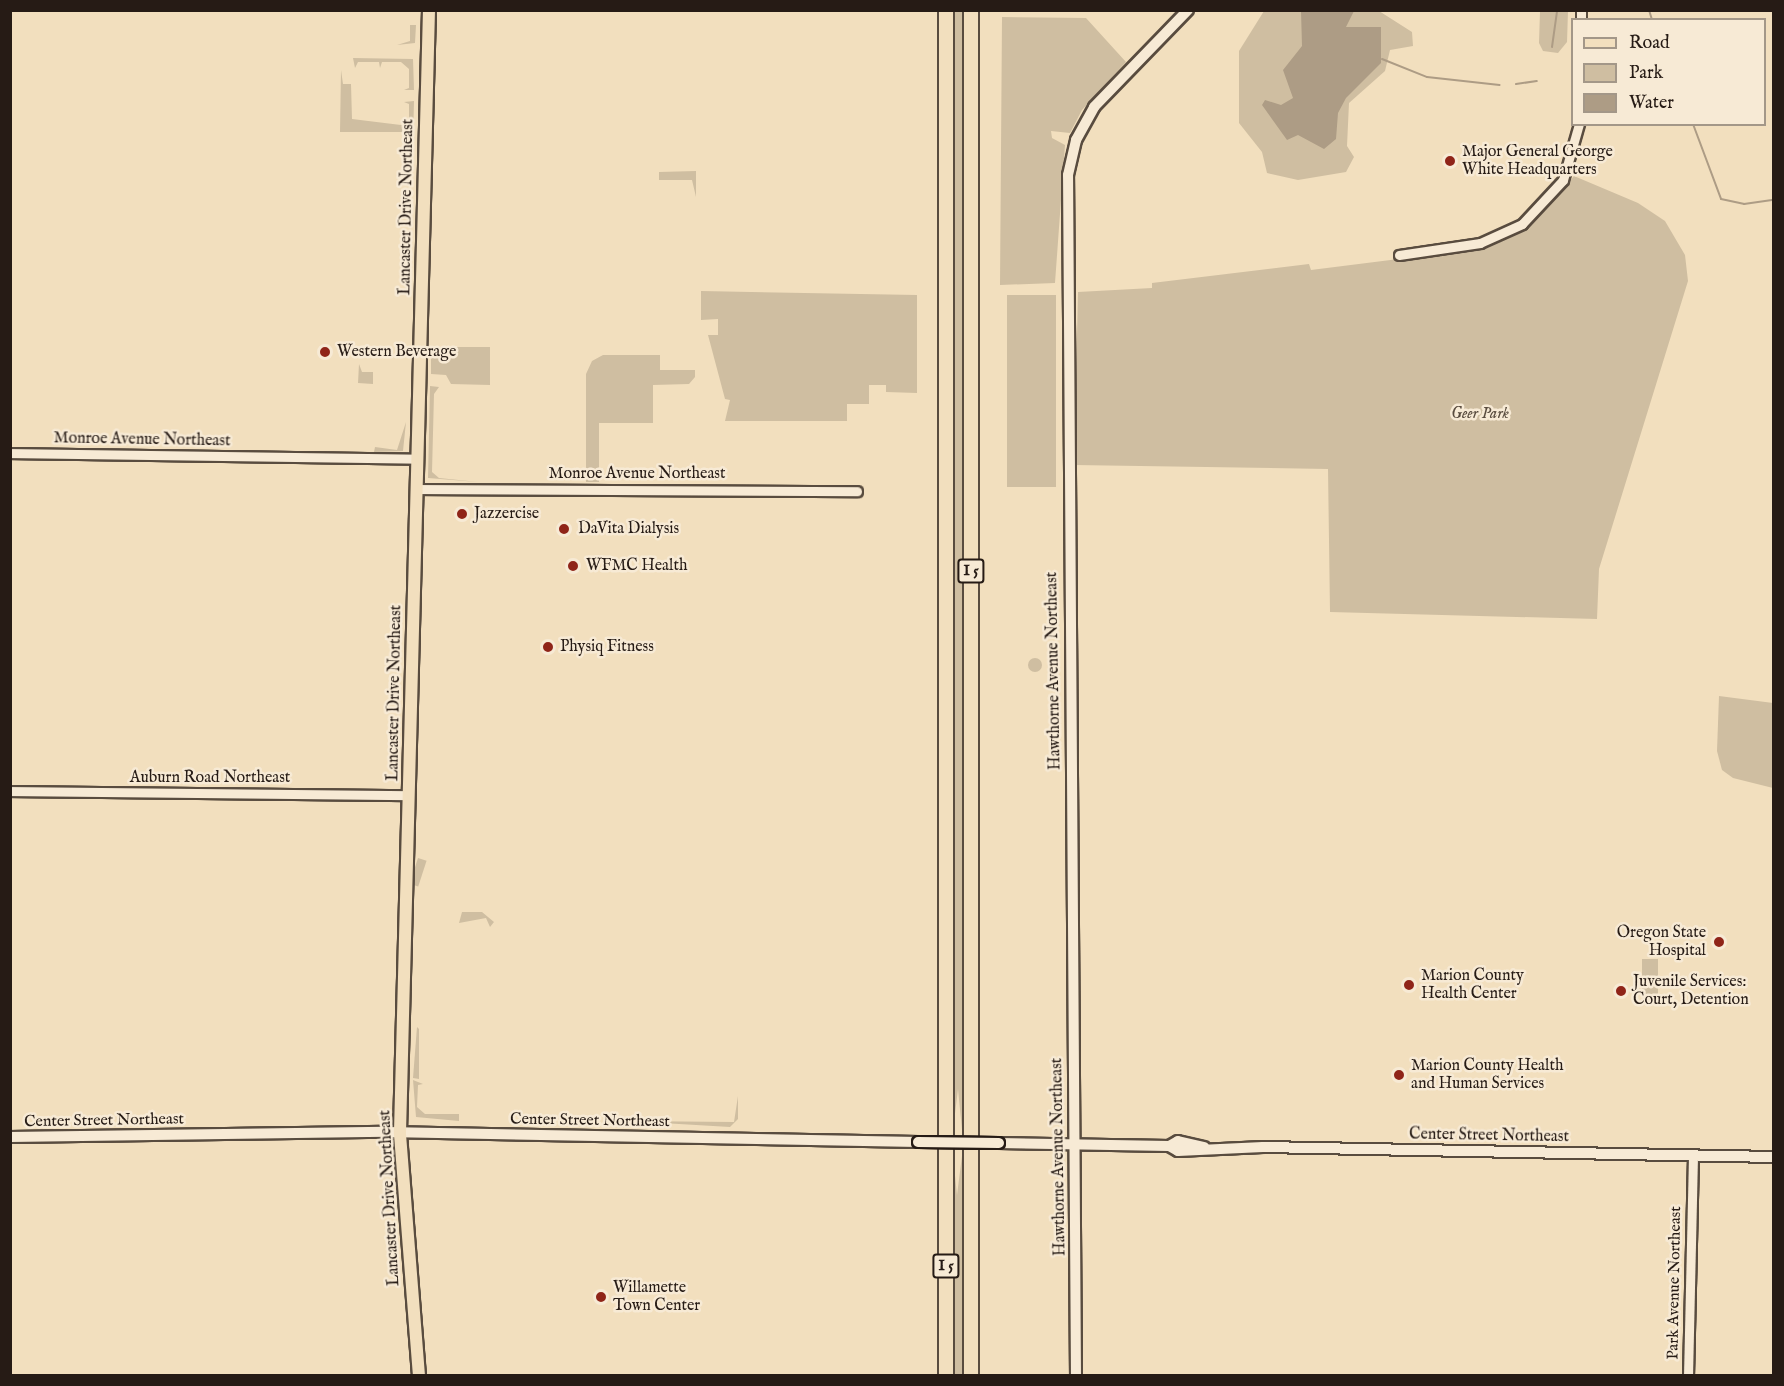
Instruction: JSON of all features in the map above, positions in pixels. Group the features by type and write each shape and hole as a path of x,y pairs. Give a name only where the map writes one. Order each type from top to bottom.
{"highway":[{"name":"I 5","path":"945,1376 946,10"},
{"name":"I 5","path":"971,10 971,1376"}],"main road":[{"name":"Lancaster Drive Northeast","path":"419,1376 400,1132 429,10"},
{"name":"Hawthorne Avenue Northeast","path":"1076,1376 1068,176 1076,140 1094,107 1188,10"},
{"name":"Center Street Northeast","path":"10,1137 400,1132 1074,1145 1168,1146 1196,1142 1204,1147 1773,1157"}],"street":[{"path":"1399,255 1480,243 1522,224 1563,180 1578,126"},
{"name":"Monroe Avenue Northeast","path":"10,453 417,459"},
{"name":"Monroe Avenue Northeast","path":"416,489 856,491"},
{"name":"Auburn Road Northeast","path":"10,791 408,795"},
{"name":"Park Avenue Northeast","path":"1688,1376 1693,1155"}],"green space":[{"path":"954,11 962,11 962,1130 958,1089 953,1130"},
{"path":"1264,11 1379,11 1412,32 1413,46 1390,50 1385,71 1349,103 1347,146 1354,157 1346,172 1298,180 1267,173 1262,152 1239,123 1239,51"},
{"path":"1540,11 1568,11 1567,42 1558,53 1543,51 1539,43"},
{"path":"1002,17 1086,18 1126,62 1082,110 1070,133 1051,131 1052,138 1065,145 1055,283 1000,285"},
{"path":"410,25 416,25 415,43 397,45 410,41"},
{"path":"353,58 413,59 414,90 404,90 409,88 409,69 401,62 382,62 380,68 379,62 358,62 355,68"},
{"path":"341,70 343,84 351,84 352,119 409,126 409,104 404,102 414,101 413,139 405,132 340,132"},
{"path":"696,171 696,197 692,180 659,180 659,172"},
{"name":"Geer Park","path":"1574,176 1638,203 1665,221 1685,255 1688,281 1599,569 1597,619 1330,612 1328,469 1074,465 1078,292 1152,288 1152,283 1309,264 1311,270 1478,249 1532,224"},
{"path":"701,291 917,295 917,393 886,392 886,385 869,385 869,404 847,404 847,421 725,421 730,400 725,399 708,335 718,335 718,319 701,320"},
{"path":"1007,295 1056,295 1056,487 1007,487"},
{"path":"431,347 490,347 490,385 451,384 446,375 431,374"},
{"path":"603,355 660,355 660,370 695,370 695,377 689,384 653,385 653,423 599,423 599,482 586,482 586,374 592,361"},
{"path":"359,364 362,372 373,372 373,384 358,383"},
{"path":"430,386 439,387 434,394 432,472 439,478 478,482 428,478"},
{"path":"406,422 403,451 374,452 375,447 397,450"},
{"path":"1035,658 1040,660 1042,665 1040,670 1035,672 1030,670 1028,665 1030,660"},
{"path":"1719,696 1773,703 1773,788 1733,778 1722,770 1717,751"},
{"path":"418,858 427,861 418,886 410,884"},
{"path":"462,912 482,912 494,922 490,927 486,918 459,923"},
{"path":"1642,959 1658,959 1658,1003 1642,1003"},
{"path":"417,1027 419,1029 419,1079 413,1078"},
{"path":"413,1080 423,1084 418,1085 417,1107 425,1114 459,1114 459,1121 416,1117"},
{"path":"738,1096 738,1119 730,1127 628,1121 734,1122"},
{"path":"953,1156 957,1195 962,1156 962,1376 954,1375"}],"water":[{"path":"1301,11 1354,11 1346,27 1381,27 1381,63 1346,98 1338,113 1336,139 1324,149 1298,135 1287,140 1262,105 1265,100 1281,105 1293,98 1283,70 1302,46"}],"waterway":[{"path":"1552,47 1557,10"},
{"path":"1649,10 1651,18"},
{"path":"1382,59 1427,77 1500,85"},
{"path":"1516,84 1537,81"},
{"path":"1694,126 1721,199 1744,204 1774,200"}],"place":[{"name":"Major General George White Headquarters","path":"1450,161"},
{"name":"Western Beverage","path":"325,352"},
{"name":"Jazzercise","path":"462,514"},
{"name":"DaVita Dialysis","path":"564,529"},
{"name":"WFMC Health","path":"573,566"},
{"name":"Physiq Fitness","path":"548,647"},
{"name":"Oregon State Hospital","path":"1719,942"},
{"name":"Marion County Health Center","path":"1409,985"},
{"name":"Juvenile Services: Court, Detention","path":"1621,991"},
{"name":"Marion County Health and Human Services","path":"1399,1075"},
{"name":"Willamette Town Center","path":"601,1297"}]}
